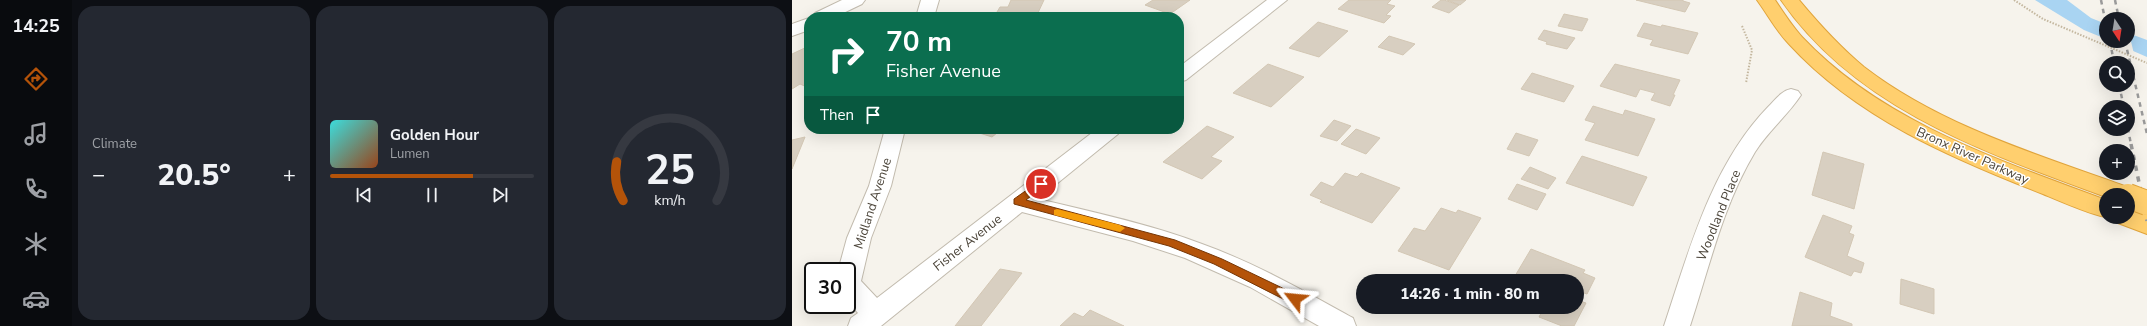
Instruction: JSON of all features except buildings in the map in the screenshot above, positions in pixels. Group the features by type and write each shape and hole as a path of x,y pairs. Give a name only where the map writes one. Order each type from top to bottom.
{"highway":[{"name":"Bronx River Parkway","path":"1766,0 1794,39 1832,75 1886,112 1961,142 2099,206"},
{"name":"Bronx River Parkway","path":"1790,0 1821,39 1845,62 1961,142 2103,188"},
{"path":"2135,199 2147,203"},
{"path":"2135,220 2147,225"}],"street":[{"path":"831,12 856,0"},
{"path":"926,12 930,0"},
{"path":"1184,72 1278,0"},
{"path":"792,31 804,25"},
{"name":"Woodland Place","path":"1677,326 1713,221 1726,188 1760,129 1791,95"},
{"name":"Midland Avenue","path":"868,320 848,284 859,238 880,186 894,134"},
{"name":"Fisher Avenue","path":"868,320 1105,134"},
{"path":"1018,202 1172,243 1270,286 1343,326"}],"path":[{"path":"2014,0 2043,19 2147,63"},
{"path":"1742,26 1752,50 1746,83"}],"water":[{"path":"2035,0 2067,0 2091,18 2099,21 2099,36 2084,30"},
{"path":"2135,36 2147,40 2147,57 2126,48 2135,48"}],"pier":[{"path":"2121,48 2133,48 2134,54"}],"railway":[{"path":"2101,0 2104,12"},
{"path":"2115,0 2118,12"},
{"path":"2111,48 2113,56"},
{"path":"2127,48 2147,134"},
{"path":"2121,92 2122,100"},
{"path":"2129,136 2131,144"},
{"path":"2135,163 2147,221"}],"slow traffic":[{"path":"1057,212 1120,228"}],"route":[{"path":"1041,184 1018,202 1128,230 1172,243 1218,262 1295,299"}]}
